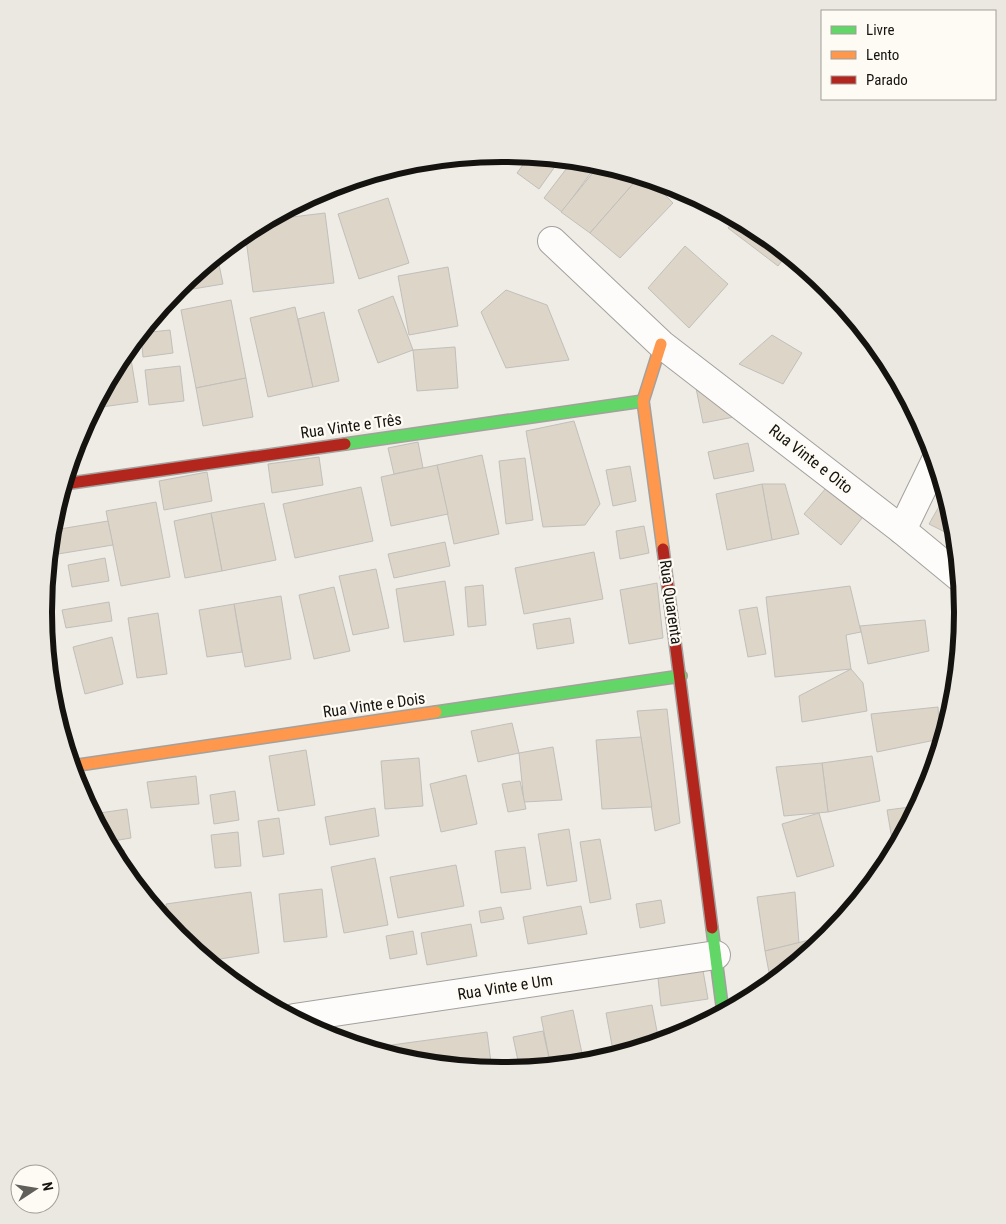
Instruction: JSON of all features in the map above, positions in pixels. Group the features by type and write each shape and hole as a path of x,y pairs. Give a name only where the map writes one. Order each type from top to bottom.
{"street":[{"path":"552,240 661,344"},
{"name":"Rua Quarenta","path":"661,344 643,401 681,676 722,1005"},
{"name":"Rua Vinte e Oito","path":"661,344 902,530 952,577"},
{"name":"Rua Vinte e Três","path":"71,483 643,401"},
{"path":"902,530 931,470"},
{"name":"Rua Vinte e Dois","path":"79,765 681,676"},
{"name":"Rua Vinte e Um","path":"305,1016 716,955"}],"building":[{"path":"525,162 556,164 539,189 517,173"},
{"path":"568,166 593,170 562,212 544,198"},
{"path":"594,171 635,181 590,233 561,212"},
{"path":"635,181 660,190 673,203 620,258 590,233"},
{"path":"388,198 409,263 359,279 338,214"},
{"path":"325,213 334,283 253,292 246,242 286,218"},
{"path":"731,224 753,237 783,260 778,266 728,228"},
{"path":"685,246 728,284 689,328 648,288"},
{"path":"219,263 223,284 193,289 192,286"},
{"path":"448,267 458,326 409,335 398,276"},
{"path":"506,290 547,305 569,360 506,368 481,312"},
{"path":"393,296 413,350 378,363 358,310"},
{"path":"231,300 246,378 196,388 181,310"},
{"path":"295,307 313,387 268,397 250,318"},
{"path":"324,312 339,381 313,387 298,319"},
{"path":"170,330 173,353 143,357 142,344 151,332"},
{"path":"772,335 802,353 783,384 739,364"},
{"path":"455,347 458,388 417,391 413,350"},
{"path":"131,358 138,402 102,407"},
{"path":"180,366 184,401 149,405 145,370"},
{"path":"246,378 253,417 203,426 196,388"},
{"path":"696,388 739,416 703,423"},
{"path":"574,421 600,504 585,525 543,527 526,431"},
{"path":"418,442 423,468 394,474 388,448"},
{"path":"748,443 754,471 714,479 708,452"},
{"path":"482,455 499,534 454,544 437,465"},
{"path":"319,457 323,485 272,493 268,464"},
{"path":"525,458 533,520 506,524 499,461"},
{"path":"437,465 448,514 391,526 381,477"},
{"path":"630,466 636,501 613,506 606,470"},
{"path":"207,472 212,501 164,510 159,481"},
{"path":"832,481 869,509 841,545 804,514"},
{"path":"762,484 785,484 799,534 772,540"},
{"path":"762,484 772,540 727,550 716,494"},
{"path":"361,487 373,541 295,558 283,504"},
{"path":"156,502 170,577 121,586 106,511"},
{"path":"264,503 276,560 222,571 211,513"},
{"path":"940,504 947,533 929,524"},
{"path":"211,513 222,571 185,578 174,521"},
{"path":"108,521 113,545 58,554 57,548 60,529"},
{"path":"644,526 649,553 620,559 616,531"},
{"path":"445,542 450,566 394,578 388,554"},
{"path":"594,552 603,599 524,614 515,568"},
{"path":"105,558 109,581 72,587 68,565"},
{"path":"376,569 389,628 353,635 339,576"},
{"path":"445,581 454,635 404,642 396,589"},
{"path":"657,583 663,638 629,644 620,590"},
{"path":"483,585 486,625 468,627 465,587"},
{"path":"850,586 861,632 846,635 851,669 775,677 766,597"},
{"path":"334,587 350,651 314,659 299,595"},
{"path":"281,596 291,659 245,667 234,604"},
{"path":"109,602 112,621 66,628 62,610"},
{"path":"234,604 242,652 207,657 199,610"},
{"path":"757,607 766,654 748,657 739,610"},
{"path":"158,613 167,674 137,678 128,618"},
{"path":"570,618 574,643 537,649 533,624"},
{"path":"925,620 929,651 868,664 860,626"},
{"path":"112,637 123,684 85,694 73,647"},
{"path":"851,669 863,683 867,711 802,722 799,696"},
{"path":"938,707 939,724 935,740 877,752 871,714"},
{"path":"667,709 680,823 655,831 637,711"},
{"path":"512,723 519,753 478,762 471,731"},
{"path":"641,737 652,807 602,809 596,740"},
{"path":"553,747 562,800 524,802 519,753"},
{"path":"306,750 315,805 278,811 269,756"},
{"path":"872,756 880,801 828,812 822,763"},
{"path":"419,758 423,806 385,809 381,761"},
{"path":"822,763 828,812 784,816 776,767"},
{"path":"466,775 477,824 441,832 430,784"},
{"path":"196,776 199,804 151,808 147,782"},
{"path":"520,781 526,809 508,812 502,784"},
{"path":"235,791 239,820 214,824 210,795"},
{"path":"909,807 892,839 887,810"},
{"path":"375,808 379,836 330,845 325,817"},
{"path":"127,809 131,838 115,841 100,813"},
{"path":"819,813 834,866 797,877 782,824"},
{"path":"279,818 284,854 263,857 258,821"},
{"path":"569,829 577,881 547,886 538,834"},
{"path":"238,832 241,866 215,868 211,835"},
{"path":"600,839 611,899 590,903 580,842"},
{"path":"525,847 531,889 501,893 495,851"},
{"path":"375,858 388,925 344,933 331,867"},
{"path":"456,865 464,906 398,918 390,877"},
{"path":"322,889 327,937 284,942 279,894"},
{"path":"251,892 259,953 217,959 184,931 167,913 166,904"},
{"path":"795,892 799,943 765,951 757,897"},
{"path":"661,900 665,923 640,928 636,904"},
{"path":"581,906 587,934 528,944 523,917"},
{"path":"501,907 504,919 481,923 479,911"},
{"path":"471,924 477,956 427,965 421,933"},
{"path":"413,931 417,954 390,959 386,936"},
{"path":"813,939 769,975 765,951"},
{"path":"702,965 708,999 661,1006 657,969"},
{"path":"652,1005 658,1035 613,1049 606,1013"},
{"path":"573,1010 582,1055 550,1060 541,1017"},
{"path":"543,1031 550,1060 518,1062 513,1037"},
{"path":"487,1032 491,1062 444,1059 383,1046"}],"traffic: fast":[{"path":"345,444 643,401"},
{"path":"436,712 681,676"},
{"path":"712,928 722,1005"}],"traffic: slow":[{"path":"661,344 643,401 663,549"},
{"path":"79,765 436,712"}],"traffic: jam":[{"path":"71,483 345,444"},
{"path":"663,549 712,928"}]}
